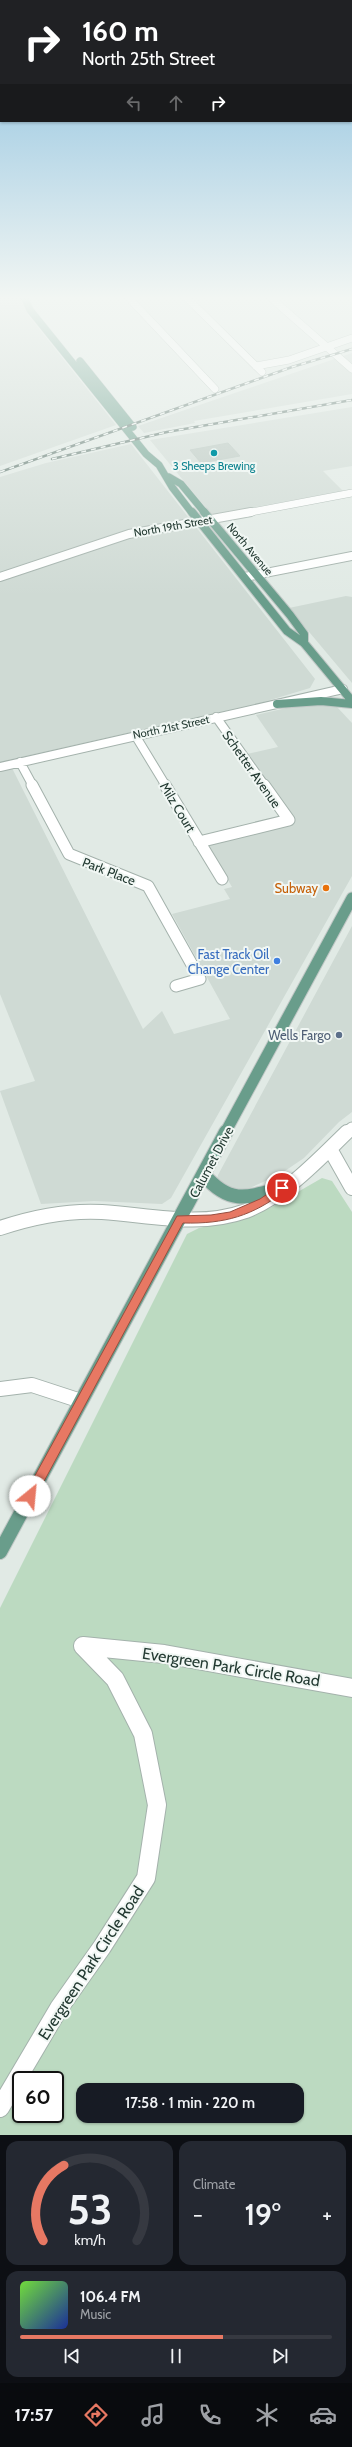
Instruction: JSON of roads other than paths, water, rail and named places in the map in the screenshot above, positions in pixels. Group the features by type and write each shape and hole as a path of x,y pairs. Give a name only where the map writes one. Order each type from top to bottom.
{"main road":[{"name":"North Avenue","path":"98,397 146,454 154,458 169,476 179,482 210,519 304,632 304,643"},
{"name":"North Avenue","path":"109,397 155,453 154,458"},
{"name":"North Avenue","path":"169,476 172,487 289,633 304,643 343,689 352,702"},
{"path":"277,704 321,701 352,702"},
{"name":"Calumet Drive","path":"0,1552 352,898"},
{"path":"204,1175 218,1190 230,1197 250,1196 282,1188"}],"street":[{"name":"North 19th Street","path":"0,577 34,568 116,537 352,493"},
{"path":"245,577 352,556"},
{"name":"North 21st Street","path":"0,767 343,689"},
{"name":"Schetter Avenue","path":"199,842 289,820 216,717"},
{"name":"Milz Court","path":"134,736 222,879"},
{"name":"Park Place","path":"20,762 70,854 87,863 148,886 200,979 176,986"},
{"path":"0,1228 26,1219 75,1212 100,1212 211,1219 232,1215 263,1202 330,1149 352,1128"},
{"path":"330,1149 352,1188"},
{"path":"0,1389 17,1384 33,1385 81,1401"},
{"name":"Evergreen Park Circle Road","path":"0,2108 59,2008 102,1947 146,1878 157,1805 143,1734 116,1679 83,1646 164,1654 352,1688"}],"railway":[{"path":"0,472 210,397"},
{"path":"52,459 167,432 352,400"}],"place":[{"name":"3 Sheeps Brewing","path":"214,453"},
{"name":"Subway","path":"326,888"},
{"name":"Fast Track Oil Change Center","path":"277,961"},
{"name":"Wells Fargo","path":"339,1035"}]}
